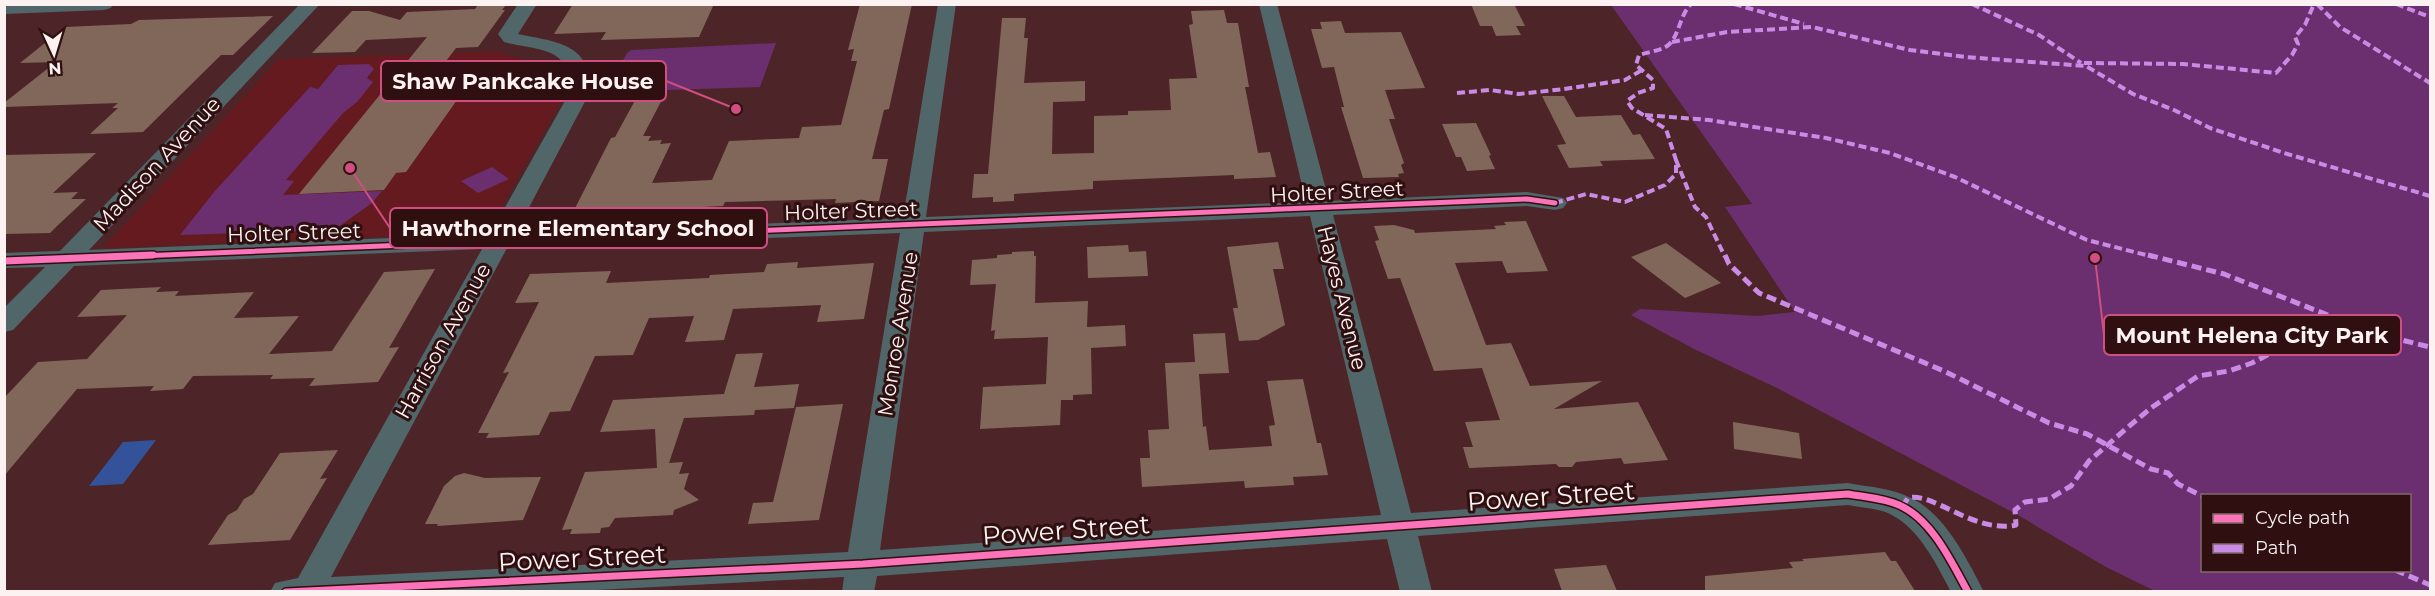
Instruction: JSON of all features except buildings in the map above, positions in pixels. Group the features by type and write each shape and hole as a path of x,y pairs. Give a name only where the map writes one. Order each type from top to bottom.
{"street":[{"path":"4,8 104,4"},
{"name":"Madison Avenue","path":"4,324 311,4"},
{"name":"Harrison Avenue","path":"301,591 580,92 582,79 580,68 566,51 511,39 508,34 528,4"},
{"name":"Monroe Avenue","path":"860,578 947,4"},
{"name":"Hayes Avenue","path":"1268,4 1416,591"},
{"name":"Holter Street","path":"4,261 1527,199 1555,203"},
{"name":"Power Street","path":"301,591 860,578 1400,527 1848,494 1902,507 1925,527 1952,561 1968,591"}],"shaded area":[{"path":"1611,5 2430,5 2430,591 2155,591 2106,567 2016,514 1777,388 1694,349 1631,315 1640,309 1757,316 1795,312 1725,207 1752,204"},
{"path":"776,43 760,87 605,92 627,53 631,50"},
{"path":"495,51 539,64 552,76 561,92 560,103 487,232 103,248 279,59"},
{"path":"369,64 374,69 367,78 373,82 357,102 343,113 286,180 294,181 283,195 382,191 372,203 334,230 180,235 214,192 310,87 318,89 338,65"},
{"path":"492,167 509,179 478,193 461,181"}],"water":[{"path":"156,440 123,484 89,486 123,442"}],"marked path":[{"path":"1555,203 1586,194 1625,202 1665,185 1676,174 1676,160 1666,129 1632,108 1627,101 1638,93 1653,88 1653,80 1636,65 1639,55 1661,49 1671,43 1685,10 1691,4"},
{"path":"1734,4 1804,24"},
{"path":"1972,4 2039,35 2081,63"},
{"path":"2084,63 2183,64 2276,73 2292,55 2298,44 2295,37 2305,25 2314,4"},
{"path":"2317,4 2340,27 2430,83"},
{"path":"2396,4 2430,17"},
{"path":"1672,42 1727,32 1812,27 1910,50 1965,57 2086,66 2133,94 2174,110 2210,128 2284,153 2430,196"},
{"path":"1457,93 1490,90 1519,94 1564,89 1625,80 1642,70"},
{"path":"1645,115 1709,120 1826,138 1890,153 1955,177 2087,240 2224,274 2373,333 2430,347"},
{"path":"1676,160 1695,207 1706,217 1729,264 1759,293 1944,371 2049,423 2087,434 2151,469 2168,473 2178,484 2201,496"},
{"path":"1902,507 1908,498 1919,497 1987,525 1997,527 2016,525 2015,510 2025,502 2049,499 2071,486 2089,461 2127,428 2151,408 2198,376 2229,371 2252,363 2313,331 2341,320"},
{"path":"2400,572 2430,585"}],"cycle path":[{"path":"4,261 1527,199 1555,203"},
{"path":"286,592 863,564 1848,494 1891,502 1903,507 1913,515 1940,545 1968,592"}],"place":[{"name":"Shaw Pankcake House","path":"736,109"},
{"name":"Hawthorne Elementary School","path":"350,168"},
{"name":"Mount Helena City Park","path":"2095,258"}]}
